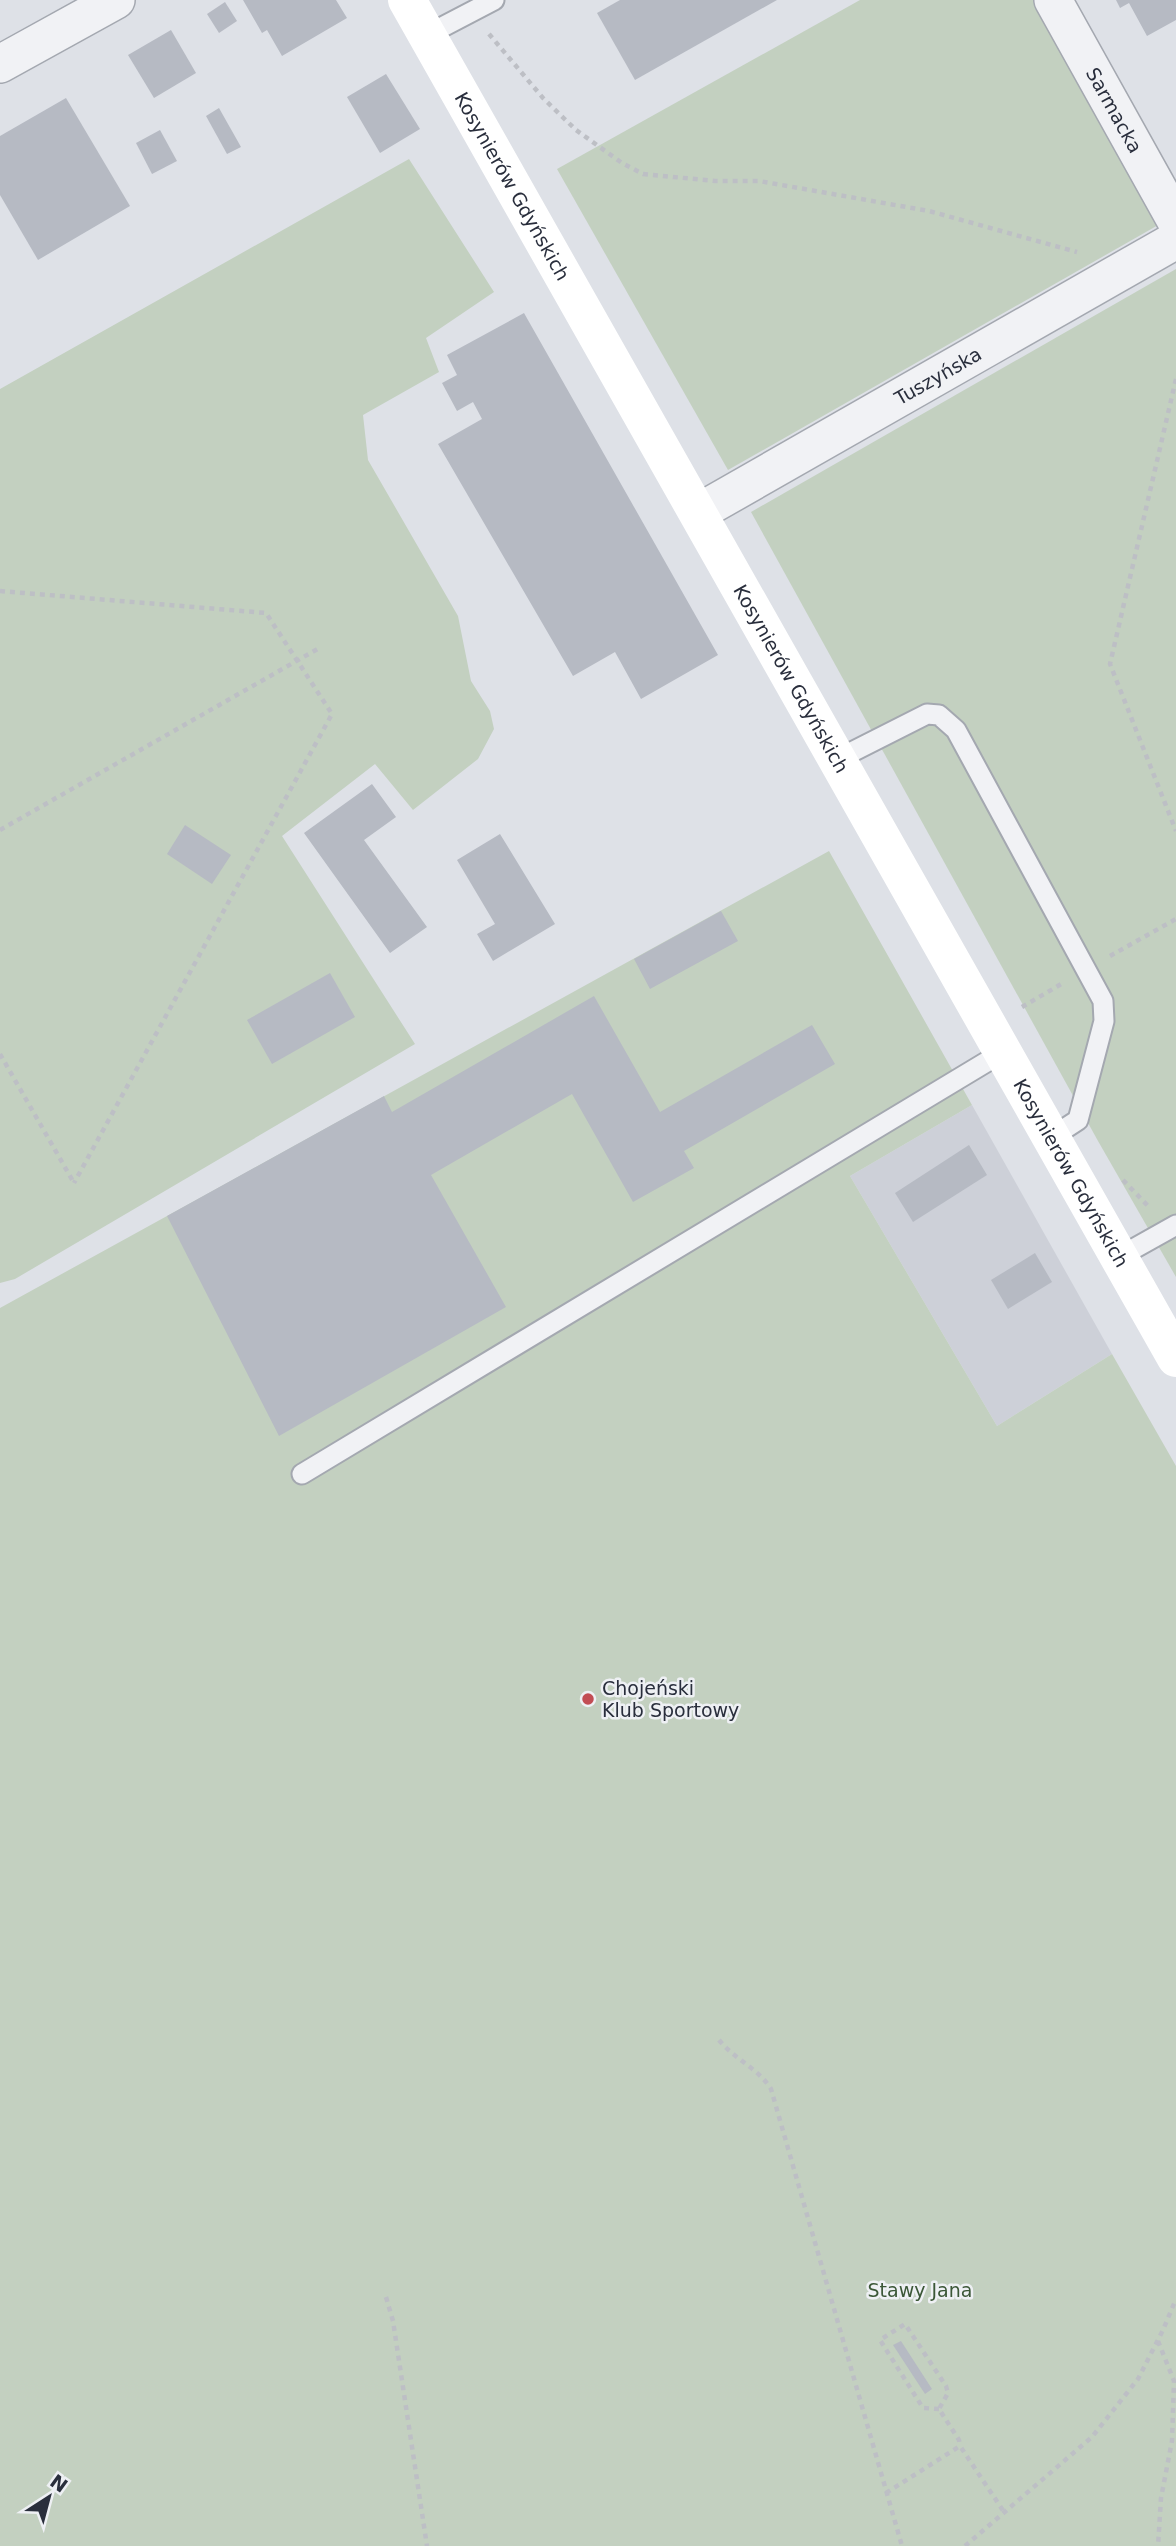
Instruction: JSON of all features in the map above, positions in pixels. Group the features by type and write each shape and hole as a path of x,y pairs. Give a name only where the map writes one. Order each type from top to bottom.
{"street":[{"path":"0,64 116,0"},
{"name":"Kosynierów Gdyńskich","path":"407,0 1176,1358"},
{"name":"Sarmacka","path":"1053,0 1176,221"},
{"name":"Tuszyńska","path":"699,512 1176,240"}],"lane":[{"path":"427,35 494,0"},
{"path":"838,759 927,714 939,715 956,730 1103,1000 1104,1021 1078,1120 1052,1137"},
{"path":"302,1474 1003,1052"},
{"path":"1119,1257 1169,1229"}],"path":[{"path":"488,32 543,98 576,130 622,163 643,174 715,181 759,181 929,211 1086,254"},
{"path":"1176,379 1110,664 1176,831"},
{"path":"0,591 266,613 332,714 74,1184 0,1054"},
{"path":"0,830 321,647"},
{"path":"1132,943 1176,919"},
{"path":"1118,1175 1169,1229"},
{"path":"719,2040 751,2066 771,2089 902,2546"},
{"path":"386,2297 393,2321 427,2546"},
{"path":"965,2546 1092,2437 1138,2379 1176,2299"},
{"path":"905,2324 946,2386 948,2393 939,2409 923,2407 880,2340 905,2324"},
{"path":"1158,2341 1174,2381 1172,2441 1161,2498 1158,2546"},
{"path":"939,2409 1004,2512"},
{"path":"886,2493 960,2446"}],"shaded area":[{"path":"972,1105 1112,1354 997,1426 850,1176"}],"green space":[{"path":"860,0 1036,0 1160,224 728,470 557,169"},
{"path":"409,159 494,292 426,338 439,372 363,415 368,460 458,616 471,681 490,711 494,729 478,759 413,810 375,764 282,836 415,1044 15,1279 0,1283 0,389"},
{"path":"1176,269 1176,1277 1098,1141 751,512"},
{"name":"Chojeński Klub Sportowy","path":"829,851 972,1105 850,1176 997,1426 1112,1354 1176,1466 1176,2546 0,2546 0,1308"}],"building":[{"path":"243,0 336,0 347,18 282,56 267,30 262,33"},
{"path":"620,0 777,0 635,80 597,13"},
{"path":"1116,0 1176,0 1176,20 1147,36 1129,3 1120,8"},
{"path":"225,2 237,21 219,33 207,14"},
{"path":"171,30 196,73 154,98 128,55"},
{"path":"386,74 420,129 380,153 347,97"},
{"path":"66,98 130,206 38,260 0,195 0,136"},
{"path":"219,108 241,147 227,154 206,116"},
{"path":"160,130 177,161 152,174 136,143"},
{"path":"524,313 718,655 641,699 615,652 573,676 438,444 482,419 473,402 457,411 442,383 457,375 447,355"},
{"path":"372,784 396,817 364,840 427,927 390,953 304,833"},
{"path":"185,825 231,855 212,884 167,854"},
{"path":"500,834 555,924 493,961 477,934 495,924 457,860"},
{"path":"721,911 738,941 650,989 634,959"},
{"path":"330,973 355,1017 272,1064 247,1020"},
{"path":"594,996 660,1112 812,1025 835,1064 684,1151 694,1168 633,1202 572,1094 431,1175 506,1307 279,1436 167,1216 384,1096 392,1112"},
{"path":"969,1145 987,1175 913,1222 895,1193"},
{"path":"1035,1253 1052,1282 1008,1309 991,1280"},
{"path":"901,2341 932,2389 925,2394 893,2345"}],"place":[{"name":"Chojeński Klub Sportowy","path":"588,1699"}],"park label":[{"name":"Stawy Jana","path":"920,2290"}]}
